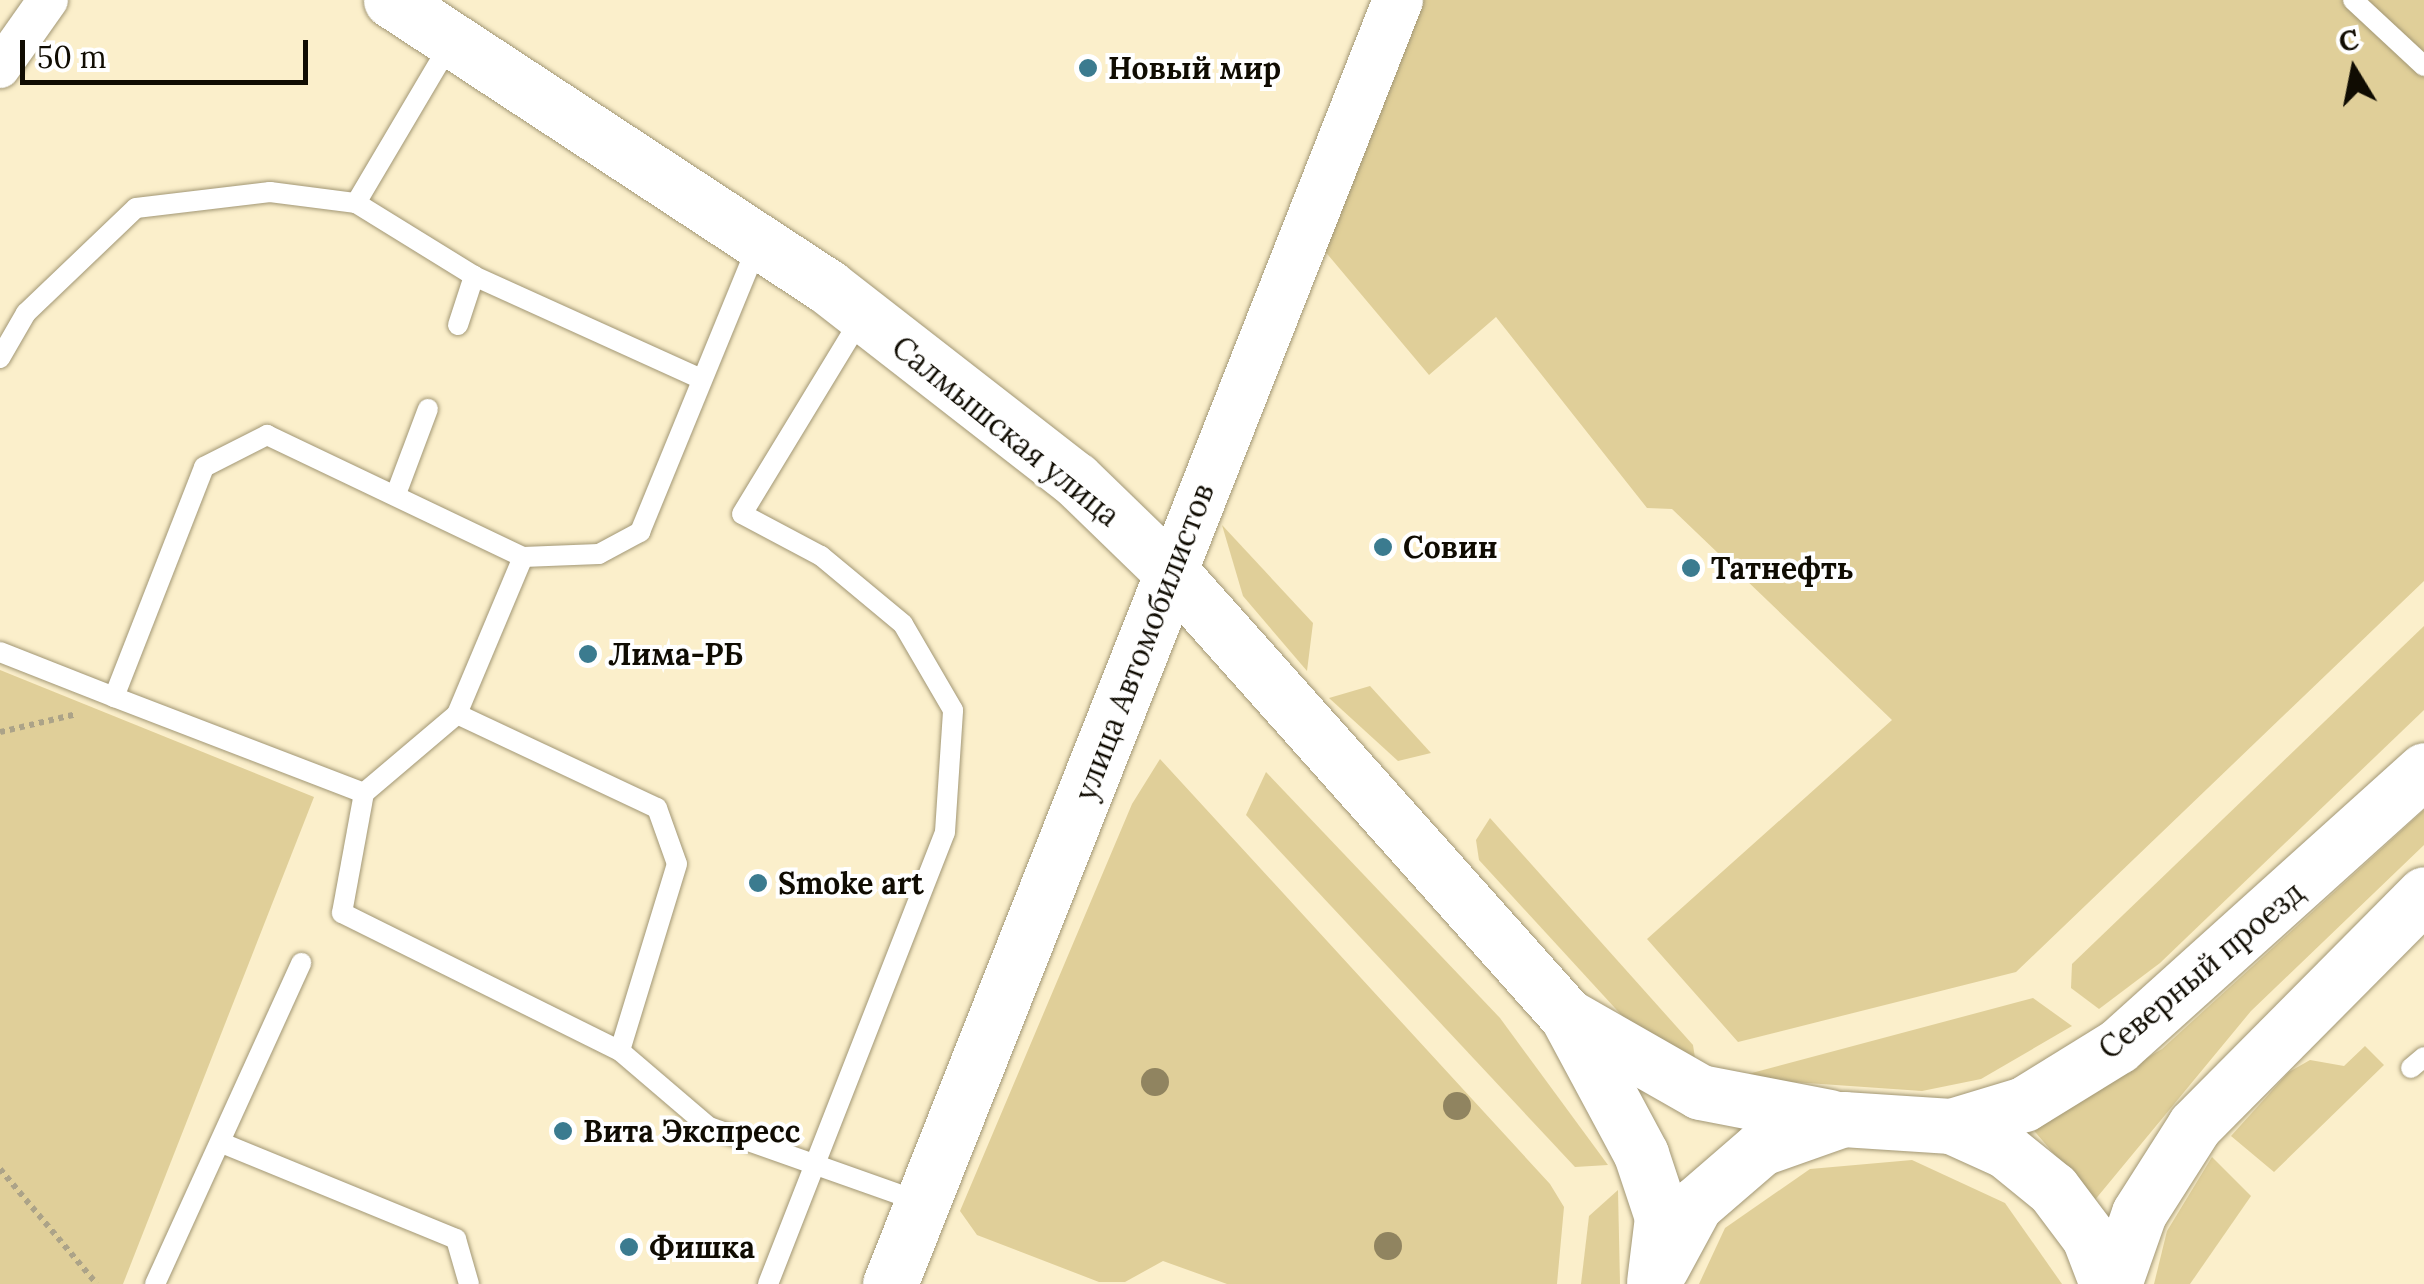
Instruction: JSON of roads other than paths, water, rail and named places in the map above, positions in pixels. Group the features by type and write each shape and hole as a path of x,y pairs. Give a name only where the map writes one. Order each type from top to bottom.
{"main road":[{"name":"Салмышская улица","path":"390,0 760,240 1076,480 1172,572 1567,1016"},
{"name":"улица Автомобилистов","path":"890,1284 1172,572"},
{"name":"Северный проезд","path":"1951,1126 2024,1104 2118,1046 2424,770"},
{"path":"2111,1284 2139,1213 2196,1125 2424,894"},
{"path":"1567,1016 1700,1092 1843,1119 1951,1126 2006,1151 2052,1188 2089,1237 2111,1284"},
{"path":"1567,1016 1641,1154 1662,1217 1654,1283"},
{"path":"1654,1283 1695,1205 1721,1182 1761,1148 1843,1119"}],"street":[{"path":"0,68 48,0"},
{"name":"улица Автомобилистов","path":"1172,572 1398,0"}],"lane":[{"path":"2353,0 2424,66"},
{"path":"356,203 452,41"},
{"path":"0,358 26,313 136,208 270,192 356,203 474,276 697,377"},
{"path":"114,697 204,466 267,436 523,557 599,554 640,532 697,377 760,240"},
{"path":"458,325 474,276"},
{"path":"768,1284 944,832 953,710 903,624 821,556 742,514 862,314"},
{"path":"396,494 428,409"},
{"path":"523,557 458,714 364,793 342,912 620,1051 709,1127 923,1203"},
{"path":"0,652 364,793"},
{"path":"458,714 657,808 678,864 620,1051"},
{"path":"155,1284 302,963"},
{"path":"222,1143 456,1239 469,1284"}],"place":[{"name":"Новый мир","path":"1088,68"},
{"name":"Совин","path":"1383,547"},
{"name":"Татнефть","path":"1691,568"},
{"name":"Лима-РБ","path":"588,654"},
{"name":"Smoke art","path":"758,883"},
{"name":"Вита Экспресс","path":"563,1131"},
{"name":"Фишка","path":"629,1247"}]}
